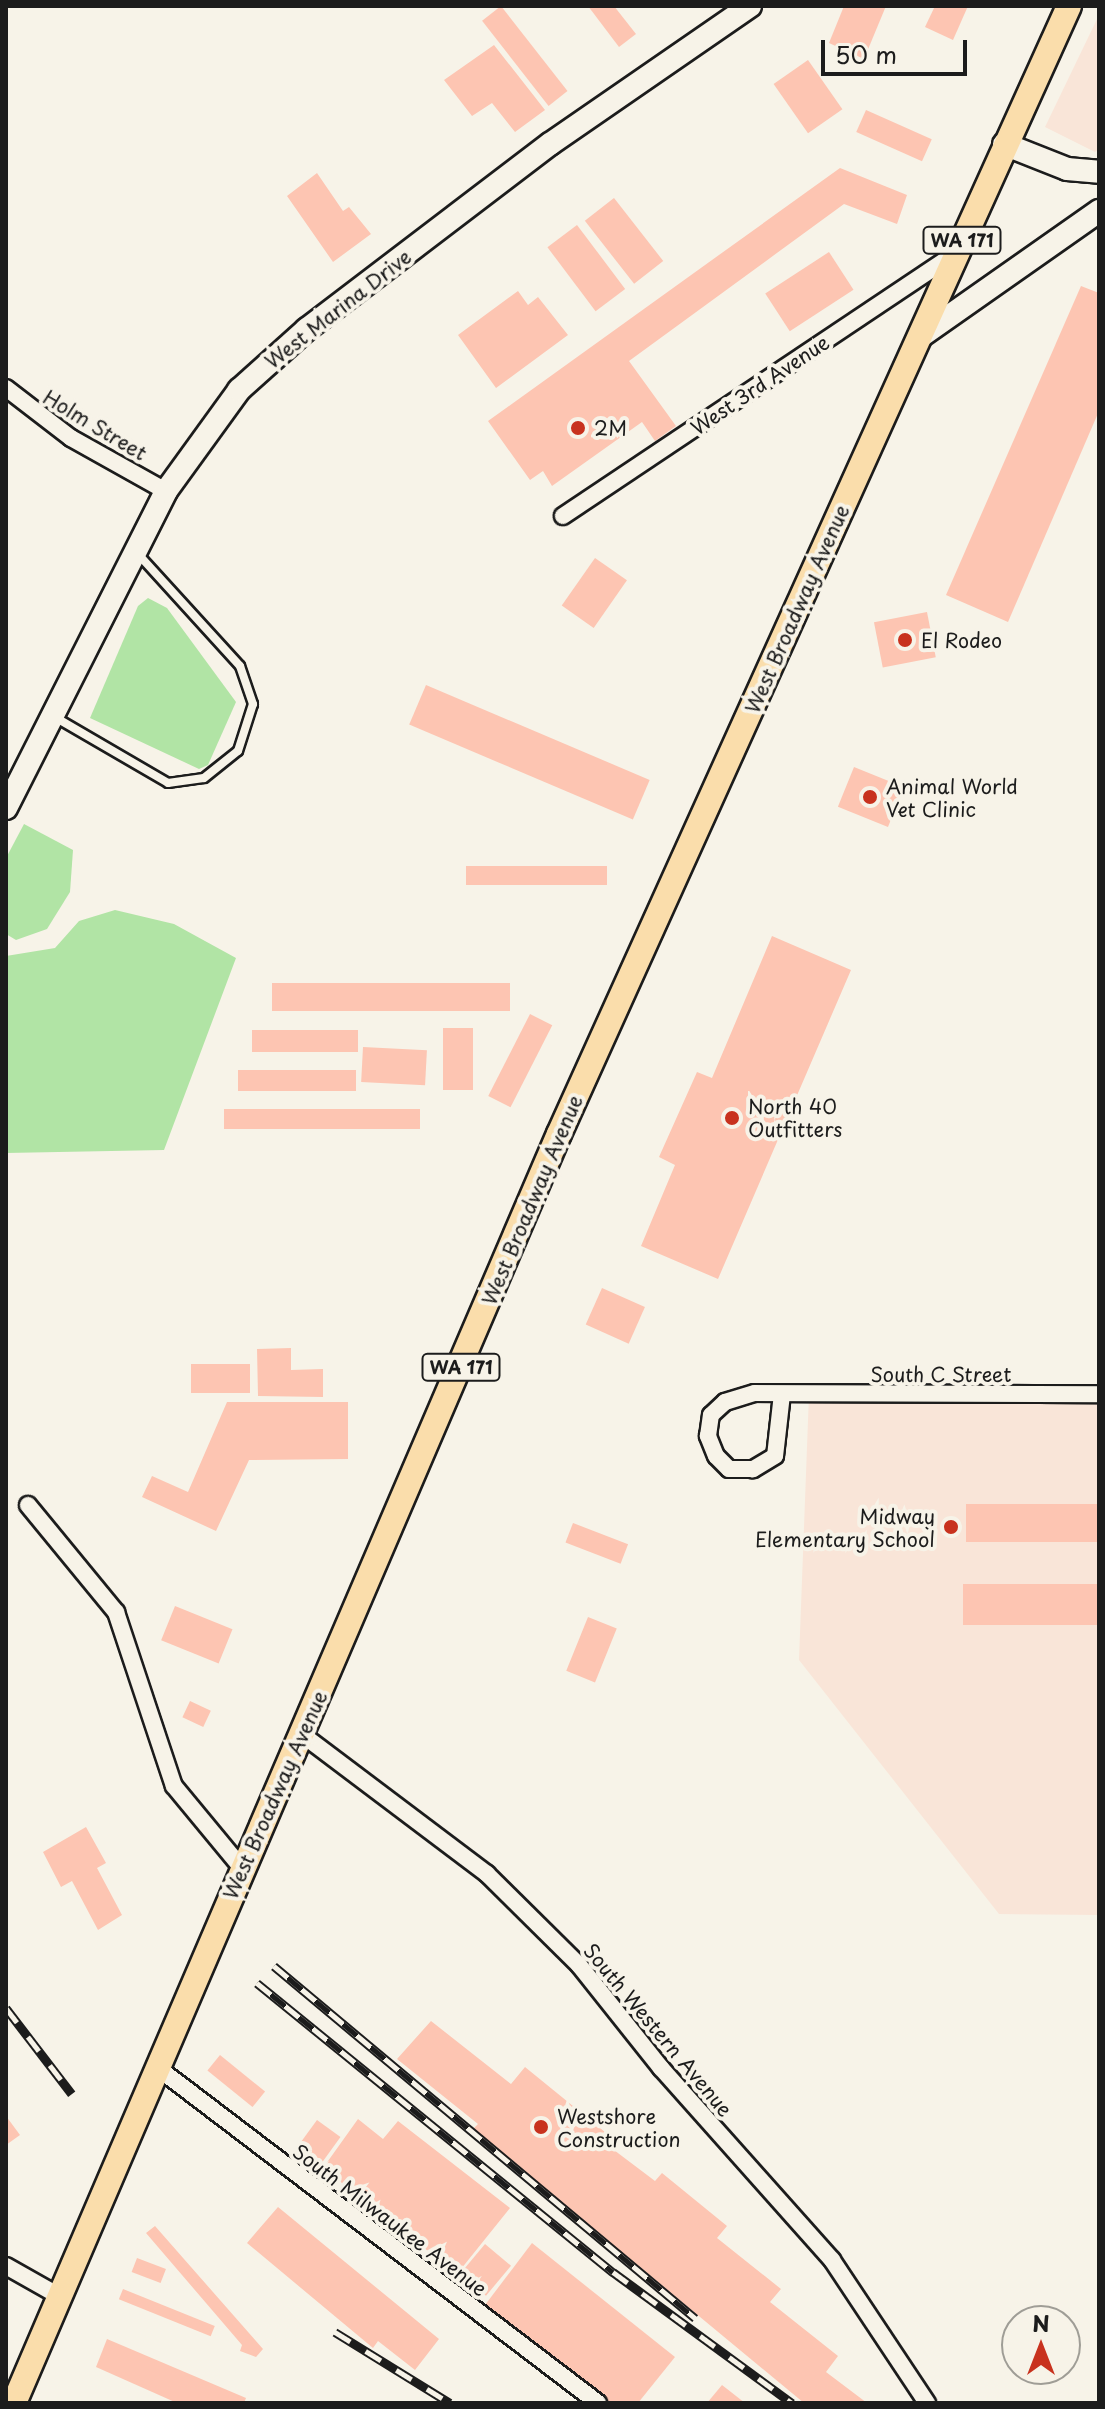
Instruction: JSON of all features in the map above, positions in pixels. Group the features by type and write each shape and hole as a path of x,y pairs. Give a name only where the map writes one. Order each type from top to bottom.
{"main road":[{"name":"West Broadway Avenue","path":"14,2403 241,1867 304,1736 559,1134 1069,6"}],"street":[{"name":"West Marina Drive","path":"6,808 166,491 239,390 307,329 550,144 750,6"},
{"path":"1004,144 1067,169 1099,172"},
{"path":"921,336 1099,211"},
{"name":"West 3rd Avenue","path":"563,516 957,253"},
{"name":"Holm Street","path":"6,388 71,438 166,491"},
{"name":"South C Street","path":"782,1394 775,1456 753,1469 729,1469 716,1456 708,1436 711,1415 725,1402 755,1393 1099,1394"},
{"path":"28,1505 116,1612 174,1786 241,1867"},
{"name":"South Western Avenue","path":"304,1736 487,1874 579,1965 661,2068 832,2260 927,2403"},
{"name":"South Milwaukee Avenue","path":"158,2068 598,2403"},
{"path":"6,2266 59,2296"}],"lane":[{"path":"53,716 168,783 204,778 238,751 253,704 240,666 135,550"}],"shaded area":[{"path":"1099,15 1099,149 1095,152 1045,127"},
{"name":"Midway Elementary School","path":"1099,1393 1099,1915 999,1914 799,1660 809,1394"}],"green space":[{"path":"148,598 167,608 236,702 208,765 199,769 90,718 138,606"},
{"path":"24,824 73,850 70,892 47,929 16,940 6,934 6,858"},
{"path":"115,910 174,924 236,958 164,1150 6,1153 6,956 55,948 79,921"}],"building":[{"path":"501,6 567,91 549,106 482,21"},
{"path":"588,6 614,6 636,34 619,47"},
{"path":"844,6 886,6 864,59 829,43"},
{"path":"935,6 968,6 953,40 925,27"},
{"path":"494,45 545,110 515,132 492,103 472,116 444,80"},
{"path":"808,60 842,109 808,133 774,84"},
{"path":"866,110 932,139 922,161 856,132"},
{"path":"840,168 907,195 897,224 844,204 629,361 676,426 655,441 642,422 552,486 543,471 530,480 488,421"},
{"path":"317,173 343,211 349,207 371,234 333,262 287,196"},
{"path":"614,198 663,261 634,284 585,221"},
{"path":"577,225 625,289 596,311 547,247"},
{"path":"829,252 854,290 790,331 765,293"},
{"path":"1081,286 1099,293 1099,411 1008,622 946,595"},
{"path":"518,291 528,305 538,297 568,335 496,388 458,335"},
{"path":"595,558 627,580 594,628 562,606"},
{"name":"El Rodeo","path":"927,612 936,657 883,667 874,622"},
{"path":"426,685 650,780 633,820 409,725"},
{"name":"Animal World Vet Clinic","path":"854,767 904,787 888,827 838,807"},
{"path":"466,866 607,866 607,885 466,885"},
{"name":"North 40 Outfitters","path":"772,936 851,970 718,1279 641,1246 675,1165 659,1157 697,1072 712,1078"},
{"path":"272,983 510,983 510,1011 272,1011"},
{"path":"530,1014 552,1025 511,1107 488,1096"},
{"path":"443,1028 473,1028 473,1090 443,1090"},
{"path":"252,1030 358,1030 358,1052 252,1052"},
{"path":"363,1047 427,1050 425,1085 361,1082"},
{"path":"238,1070 356,1070 356,1091 238,1091"},
{"path":"224,1109 420,1109 420,1129 224,1129"},
{"path":"602,1288 645,1307 629,1344 586,1325"},
{"path":"291,1348 291,1370 323,1369 323,1397 258,1396 257,1349"},
{"path":"191,1364 250,1364 250,1393 191,1393"},
{"path":"227,1402 348,1402 348,1459 249,1460 216,1531 142,1497 152,1476 188,1492"},
{"path":"966,1504 1099,1504 1099,1542 966,1542"},
{"path":"573,1523 628,1544 621,1564 565,1543"},
{"path":"963,1584 1099,1584 1099,1625 963,1625"},
{"path":"175,1606 232,1629 219,1664 161,1640"},
{"path":"588,1617 617,1629 595,1682 566,1671"},
{"path":"190,1701 211,1711 203,1727 182,1717"},
{"path":"86,1827 106,1863 97,1868 122,1915 98,1930 72,1881 61,1887 43,1852"},
{"path":"431,2021 511,2084 525,2067 611,2137 606,2144 655,2181 662,2173 727,2226 717,2238 781,2289 770,2302 838,2356 826,2372 867,2403 804,2403 473,2129 478,2124 397,2059"},
{"path":"220,2055 265,2092 252,2107 207,2071"},
{"path":"6,2116 20,2135 6,2145"},
{"path":"358,2119 383,2139 398,2121 510,2208 457,2274 323,2168"},
{"path":"317,2120 340,2137 322,2162 299,2145"},
{"path":"278,2207 439,2339 415,2370 378,2341 373,2348 247,2243"},
{"path":"155,2226 263,2349 256,2357 240,2351 242,2345 146,2233"},
{"path":"532,2243 675,2357 638,2403 599,2403 485,2305"},
{"path":"485,2244 511,2266 486,2296 460,2274"},
{"path":"137,2258 166,2269 161,2283 132,2272"},
{"path":"123,2289 215,2326 211,2336 119,2299"},
{"path":"107,2339 246,2398 244,2403 177,2403 96,2367"},
{"path":"722,2385 745,2403 707,2403"}],"railway":[{"path":"274,1966 695,2318"},
{"path":"257,1983 613,2272 792,2403"},
{"path":"6,2008 72,2094"},
{"path":"335,2332 450,2403"}],"place":[{"name":"2M","path":"578,428"},
{"name":"El Rodeo","path":"905,640"},
{"name":"Animal World Vet Clinic","path":"870,797"},
{"name":"North 40 Outfitters","path":"732,1118"},
{"name":"Midway Elementary School","path":"951,1527"},
{"name":"Westshore Construction","path":"541,2127"}]}
